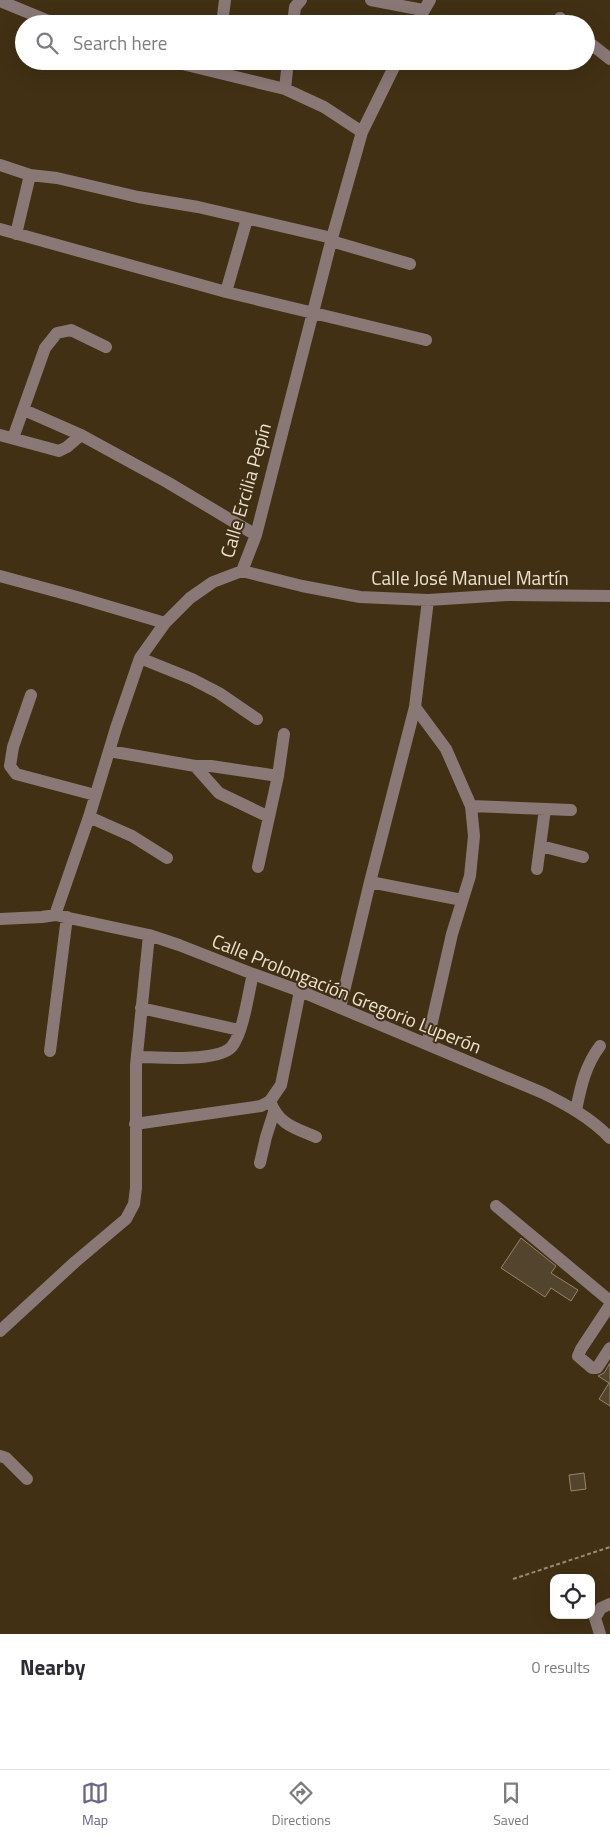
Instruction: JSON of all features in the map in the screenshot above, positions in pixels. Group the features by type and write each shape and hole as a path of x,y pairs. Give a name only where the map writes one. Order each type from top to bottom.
{"street":[{"path":"223,15 225,0"},
{"path":"295,15 296,7 301,0"},
{"path":"371,0 426,5"},
{"path":"0,1 34,15"},
{"path":"595,47 610,59"},
{"path":"225,70 284,89 324,107 362,132"},
{"path":"284,89 287,70"},
{"name":"Calle Ercilia Pepín","path":"50,1052 61,916 95,795 140,658 165,623 190,598 213,582 242,570 256,534 331,239 362,132 393,70"},
{"path":"0,165 30,175 57,178 331,239 410,264"},
{"path":"16,234 30,175"},
{"path":"226,292 247,219"},
{"path":"0,230 226,292 426,340"},
{"path":"81,435 59,451 6,436 24,410 45,348 57,333 71,330 106,348"},
{"path":"24,410 81,435 256,534"},
{"name":"Calle José Manuel Martín","path":"242,570 302,586 360,597 428,600 507,595 610,596"},
{"path":"0,576 165,623"},
{"path":"340,1008 415,707 428,600"},
{"path":"140,658 192,679 219,693 257,719"},
{"path":"31,695 13,747 10,766 16,774 95,795"},
{"path":"415,707 446,749 471,806 474,836 470,876 452,934 427,1044"},
{"path":"258,867 278,776 284,734"},
{"path":"109,751 195,766 211,766 278,776"},
{"path":"195,766 219,793 269,817"},
{"path":"471,806 571,810"},
{"path":"538,869 545,809"},
{"path":"89,817 132,836 166,858"},
{"path":"541,846 583,857"},
{"path":"370,882 462,900"},
{"name":"Calle Prolongación Gregorio Luperón","path":"0,919 61,916 149,935 179,945 300,991 543,1093 576,1110 610,1138"},
{"path":"0,1331 75,1262 126,1219 134,1204 136,1188 136,1056 149,935"},
{"path":"136,1056 209,1057 224,1052 233,1046 240,1030 253,974"},
{"path":"260,1163 272,1106 281,1085 300,991"},
{"path":"142,1008 240,1030"},
{"path":"576,1110 590,1059 600,1046"},
{"path":"135,1124 272,1106 288,1125 316,1137"},
{"path":"496,1206 610,1303 578,1356 592,1368 597,1368 610,1348"},
{"path":"0,1456 6,1458 28,1479"},
{"path":"600,1634 595,1618 601,1608 610,1604"}],"path":[{"path":"513,1579 610,1547"}],"building":[{"path":"521,1238 556,1266 551,1273 578,1290 571,1301 551,1288 545,1297 501,1268"},
{"path":"610,1363 610,1406 599,1399 609,1383 598,1376 604,1373"},
{"path":"584,1473 586,1489 571,1491 569,1475"}]}
